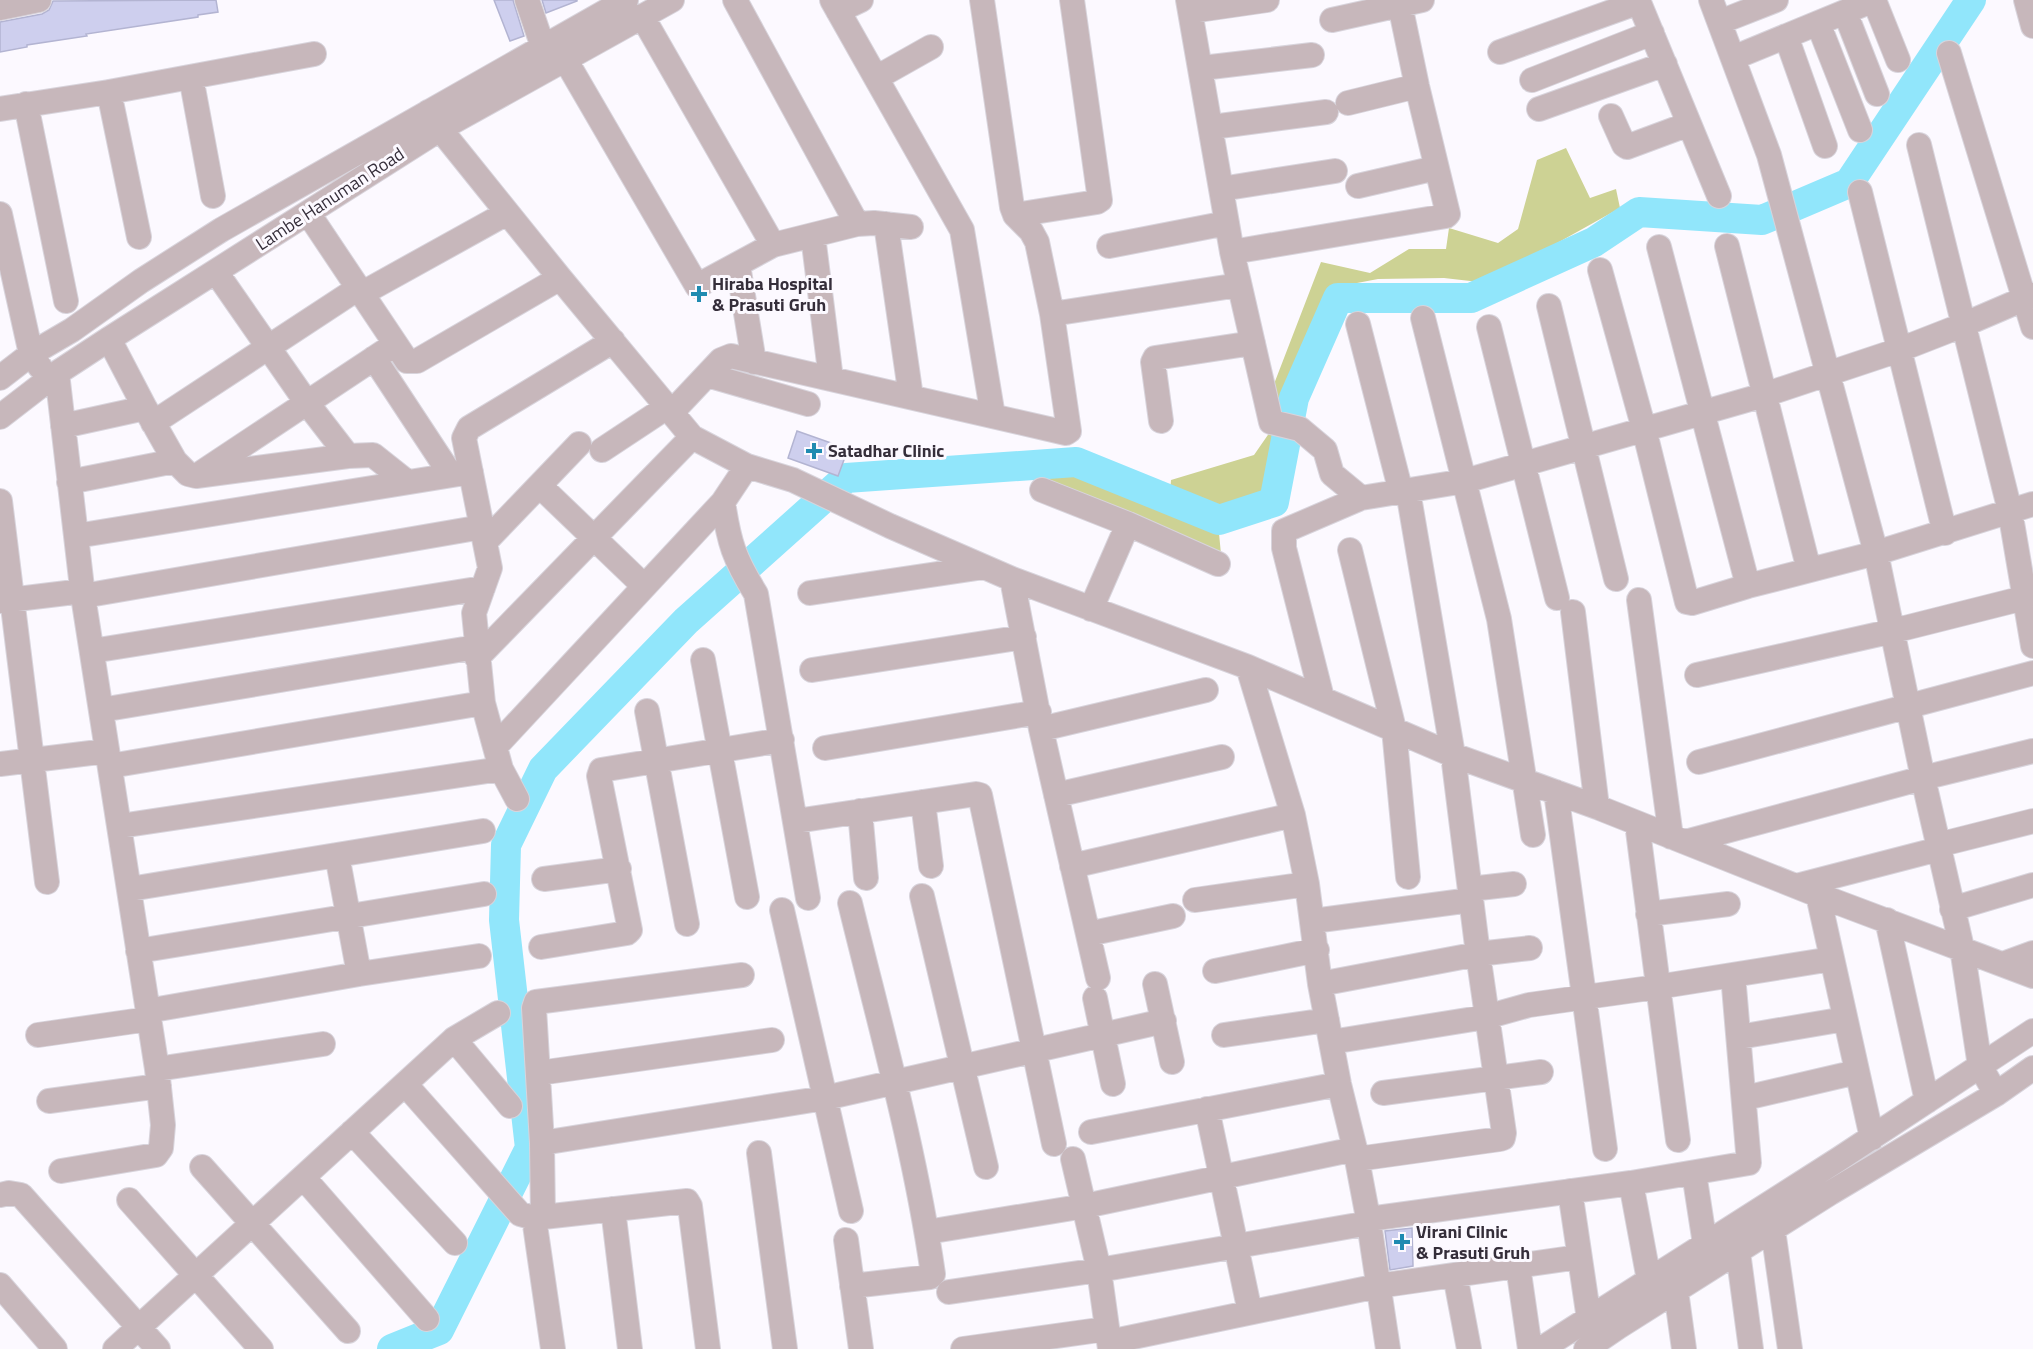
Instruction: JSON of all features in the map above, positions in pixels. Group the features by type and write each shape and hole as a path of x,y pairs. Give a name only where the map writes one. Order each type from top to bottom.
{"street":[{"path":"0,8 39,0"},
{"path":"527,0 543,47"},
{"name":"Lambe Hanuman Road","path":"0,417 52,377 108,339 308,213 434,121 565,59 634,8 672,0"},
{"path":"735,0 857,224"},
{"path":"861,0 835,6 962,230 993,416"},
{"path":"602,450 670,410 721,360 727,357 1066,433 1069,431 1052,314 1037,242 1031,231 1015,214 1010,196 982,0"},
{"path":"1015,214 1100,200 1072,0"},
{"path":"1267,0 1190,6 1232,252 1271,422 1300,429 1325,450 1332,474 1360,498"},
{"path":"1776,0 1715,11 1769,155 1876,554 1907,705 1962,948 1980,1066 1996,1094"},
{"path":"1733,58 1874,0 1898,60"},
{"path":"2026,0 2033,26"},
{"path":"1500,52 1639,1 1719,196"},
{"path":"1232,252 1448,214 1417,86 1407,2 1332,20"},
{"path":"0,378 31,354 72,330 141,281 221,230 434,121 543,47 634,8 773,245"},
{"path":"1845,12 1877,94"},
{"path":"1818,23 1860,130"},
{"path":"1532,80 1652,33"},
{"path":"1786,36 1826,146"},
{"path":"876,78 931,47"},
{"path":"1949,53 2028,297 2033,327"},
{"path":"0,109 108,92 314,54"},
{"path":"1202,68 1312,55"},
{"path":"565,59 695,285 700,285 773,245 857,224 911,227"},
{"path":"1539,109 1665,64"},
{"path":"191,77 213,196"},
{"path":"1348,103 1417,86"},
{"path":"108,92 139,237"},
{"path":"26,104 66,301"},
{"path":"1212,127 1326,112"},
{"path":"1611,116 1627,147 1689,124"},
{"path":"434,121 692,437 747,466 793,480 890,526 1012,579 1248,667 1453,754 1524,779 2033,976"},
{"path":"1919,145 2010,512 2033,646"},
{"path":"1358,186 1436,168"},
{"path":"1221,189 1335,171"},
{"path":"1860,192 1945,533"},
{"path":"308,213 394,345 407,361 417,361 560,278"},
{"path":"63,426 149,416 359,292 507,213"},
{"path":"0,214 31,354 52,377 63,426 83,593 130,889 163,1125 159,1153 61,1171"},
{"path":"1108,246 1227,223"},
{"path":"886,224 911,397"},
{"path":"813,236 831,379"},
{"path":"1726,246 1809,570"},
{"path":"1659,247 1748,586"},
{"path":"738,265 754,362"},
{"path":"1600,270 1644,429 1685,601 1692,603 1748,586 1876,554 2033,504"},
{"path":"216,272 348,456"},
{"path":"1052,314 1239,285"},
{"path":"1322,698 1284,548 1284,531 1360,498 1465,481 1764,395 1899,350 2028,297"},
{"path":"1549,306 1616,579"},
{"path":"1423,318 1504,640 1533,836"},
{"path":"927,1232 1086,1206 1356,1154 1503,1138 1453,754 1404,491 1358,324"},
{"path":"1489,327 1522,464 1565,605 1596,807"},
{"path":"108,339 175,461 188,474 196,476 348,456 374,455 407,482"},
{"path":"461,474 464,438 469,428 613,341"},
{"path":"1161,421 1153,362 1155,358 1253,343"},
{"path":"196,476 394,345"},
{"path":"374,358 461,474 483,535 489,568 474,613 483,703 498,758 517,799"},
{"path":"706,375 808,404"},
{"path":"101,710 477,652 593,539 692,437"},
{"path":"6,600 83,593 483,535 540,486 579,444"},
{"path":"69,482 175,461"},
{"path":"120,826 498,758 644,586 723,502 747,466"},
{"path":"76,536 461,474"},
{"path":"540,486 644,586"},
{"path":"1042,490 1218,564"},
{"path":"0,501 6,600 32,760 47,882"},
{"path":"723,502 728,537 737,564 756,594 808,898"},
{"path":"1091,609 1128,525"},
{"path":"1350,550 1394,729 1408,877"},
{"path":"810,593 984,567"},
{"path":"1012,579 1040,721 1088,934 1103,1037 1113,1084"},
{"path":"92,651 483,588"},
{"path":"1697,675 1893,631 2024,598"},
{"path":"1639,600 1678,840"},
{"path":"812,670 1024,637"},
{"path":"703,660 747,897"},
{"path":"1248,667 1293,815 1313,921 1320,984 1369,1221 1389,1349"},
{"path":"1699,762 2033,673"},
{"path":"825,748 1040,721 1206,690"},
{"path":"0,764 32,760 109,759 483,703"},
{"path":"647,711 687,924"},
{"path":"541,946 629,932 599,772 603,769 782,741"},
{"path":"1678,840 2033,752"},
{"path":"1056,795 1222,756"},
{"path":"1556,792 1605,1149"},
{"path":"796,821 976,794 981,797 1054,1144"},
{"path":"923,802 931,866"},
{"path":"860,811 866,878"},
{"path":"1072,866 1293,815"},
{"path":"1807,890 1938,847 2033,821"},
{"path":"1637,823 1678,1140"},
{"path":"130,889 483,831"},
{"path":"337,855 359,974"},
{"path":"544,879 619,869"},
{"path":"1195,900 1307,884"},
{"path":"1313,921 1470,894 1514,884"},
{"path":"1952,909 2033,885"},
{"path":"1807,890 1832,959 1872,1138"},
{"path":"138,951 484,894"},
{"path":"922,896 986,1167"},
{"path":"850,903 894,1084 927,1232 933,1274 932,1277 852,1286"},
{"path":"1648,914 1728,904"},
{"path":"782,910 851,1211"},
{"path":"1088,934 1173,916"},
{"path":"1887,920 1927,1101"},
{"path":"1320,984 1478,954 1530,948"},
{"path":"1215,970 1317,950"},
{"path":"2003,964 2033,953"},
{"path":"38,1035 359,974 479,956"},
{"path":"1224,1035 1329,1031 1486,1017 1529,1005 1832,959"},
{"path":"553,1349 538,1217 542,1143 534,1008 538,1001 742,975"},
{"path":"949,1292 1099,1270 1369,1221 1632,1183 1749,1162 1733,975"},
{"path":"1155,984 1172,1062"},
{"path":"115,1349 454,1039 498,1013"},
{"path":"1739,1037 1845,1019"},
{"path":"542,1143 825,1098 1103,1037 1164,1021"},
{"path":"1586,1349 1620,1338 1676,1291 1773,1230 1872,1138 2033,1031"},
{"path":"454,1039 510,1106"},
{"path":"539,1073 772,1040"},
{"path":"49,1101 323,1044"},
{"path":"1541,1349 1705,1244 1996,1094 2033,1068"},
{"path":"1383,1093 1541,1072"},
{"path":"1745,1098 1857,1072"},
{"path":"405,1084 520,1214 538,1217 684,1201 688,1203 708,1349"},
{"path":"1091,1132 1339,1084"},
{"path":"1208,1109 1251,1312"},
{"path":"352,1132 455,1243"},
{"path":"759,1153 784,1349"},
{"path":"1073,1159 1086,1206 1099,1270 1108,1340"},
{"path":"202,1167 348,1331"},
{"path":"1694,1173 1705,1244"},
{"path":"303,1177 427,1319"},
{"path":"1632,1183 1649,1281"},
{"path":"1570,1191 1589,1319"},
{"path":"0,1195 9,1193 21,1195 159,1349"},
{"path":"129,1200 261,1349"},
{"path":"613,1209 630,1349"},
{"path":"1773,1230 1790,1349"},
{"path":"846,1240 861,1349"},
{"path":"1738,1252 1751,1349"},
{"path":"963,1349 1108,1340 1378,1286 1579,1257"},
{"path":"1518,1266 1530,1349"},
{"path":"1455,1275 1469,1349"},
{"path":"0,1286 55,1349"},
{"path":"1676,1291 1684,1349"}],"green space":[{"path":"1566,148 1590,198 1616,189 1620,208 1507,271 1479,282 1444,278 1378,279 1340,283 1311,334 1292,403 1284,452 1260,498 1217,509 1170,495 1171,480 1254,455 1283,413 1274,384 1321,262 1370,273 1409,249 1446,249 1449,228 1498,243 1518,229 1537,160"},
{"path":"1056,464 1218,523 1221,554 1047,479"}],"building":[{"path":"216,0 218,12 198,15 198,17 86,34 87,36 27,45 27,47 0,52 0,22 42,14 49,10 53,1"},
{"path":"494,0 513,0 524,36 510,41"},
{"path":"542,0 577,0 577,1 546,13"},
{"path":"797,431 848,449 838,476 788,458"},
{"path":"1412,1228 1413,1266 1390,1270 1385,1231"}],"waterway":[{"path":"392,1349 439,1330 530,1148 504,920 506,845 543,769 686,621 846,478 1076,462 1219,520 1274,502 1294,398 1338,298 1471,298 1594,242 1639,212 1762,220 1849,183 1971,0"}],"place":[{"name":"Hiraba Hospital & Prasuti Gruh","path":"699,294"},
{"name":"Satadhar Clinic","path":"814,451"},
{"name":"Virani Cilnic & Prasuti Gruh","path":"1402,1242"}]}
